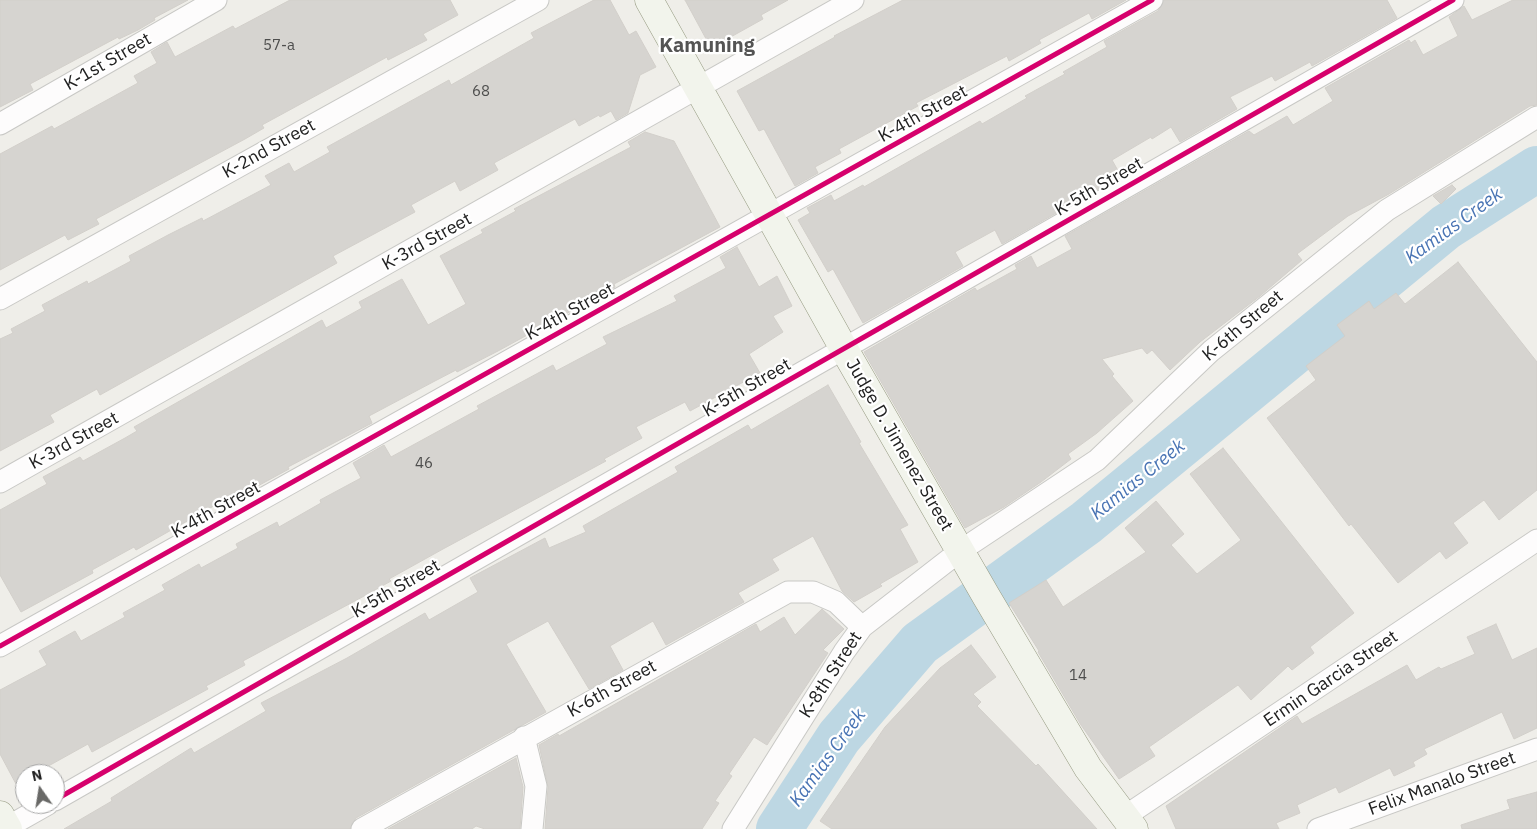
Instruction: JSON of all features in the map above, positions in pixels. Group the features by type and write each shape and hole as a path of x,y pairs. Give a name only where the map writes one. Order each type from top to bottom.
{"street":[{"name":"K-1st Street","path":"0,124 216,0"},
{"name":"K-2nd Street","path":"0,299 538,0"},
{"name":"Judge D. Jimenez Street","path":"649,0 844,349 963,557 1088,768 1129,823"},
{"name":"K-3rd Street","path":"0,482 853,0"},
{"name":"K-4th Street","path":"0,646 770,216 1152,0"},
{"name":"K-5th Street","path":"65,794 1453,0"},
{"name":"K-6th Street","path":"963,557 1097,460 1219,344 1387,210 1537,116"},
{"name":"Ermin Garcia Street","path":"1129,823 1537,540"},
{"name":"K-8th Street","path":"733,829 844,652 862,627 963,557"},
{"name":"K-6th Street","path":"362,829 524,737 788,592 813,592 836,602 862,627"},
{"path":"524,737 536,786 532,829"},
{"name":"Felix Manalo Street","path":"1318,829 1537,749"},
{"path":"5,825 28,814"}],"building":[{"path":"0,0 188,0 154,18 155,20 138,30 119,39 118,37 30,84 33,90 0,107"},
{"path":"290,0 450,0 458,15 423,34 427,40 388,60 387,57 262,125 264,128 245,139 96,219 99,224 68,240 65,235 0,270 0,154 52,126 54,129 138,83 134,76 157,63 151,52 167,42 175,57 233,26 235,29"},
{"path":"594,0 610,0 629,35 636,31 656,67 640,75 628,113 616,120 611,111 579,126 575,119 494,163 498,170 460,191 455,181 411,205 415,212 333,256 337,263 100,395 97,389 50,415 54,422 0,451 0,339 13,333 11,329 45,311 42,305 87,281 88,284 131,261 129,256 168,235 202,218 203,221 271,185 265,176 289,163 294,172 330,152 327,147 449,80 451,85 534,38 531,33"},
{"path":"685,0 788,0 761,15 763,19 711,48"},
{"path":"903,0 1126,0 1092,19 1089,13 1039,40 1041,43 1009,61 1007,56 916,103 918,106 839,149 841,153 815,167 818,173 795,186 764,129 759,131 737,91 834,36"},
{"path":"1164,0 1387,0 1397,18 1312,66 1310,62 1275,81 1272,76 1230,97 1237,109 1180,142 1171,127 1152,139 1151,137 1112,160 1121,176 1002,244 995,230 955,252 963,266 863,323 833,269 828,272 798,220 810,213 807,208 831,195 834,201 863,185 864,187 980,121 982,124 1027,98 1025,96 1065,74 1063,72 1107,47 1104,41 1158,11"},
{"path":"1513,0 1537,0 1537,105 1530,106 1389,194 1348,216 1297,254 1302,260 1260,296 1200,342 1170,370 1152,350 1147,354 1142,348 1102,359 1114,374 1112,376 1133,401 1097,433 1068,454 1071,459 1041,482 1004,507 965,528 864,352 975,288 977,291 1017,269 1015,265 1031,256 1037,268 1072,249 1065,236 1249,131 1254,135 1287,116 1293,125 1333,101 1325,88 1409,40 1411,43 1415,40 1423,55 1458,36 1449,17 1464,6 1472,20"},
{"path":"645,132 674,141 720,227 614,284 615,287 498,351 457,372 456,370 369,416 372,423 288,467 289,469 221,506 219,503 136,550 134,547 92,570 93,573 21,612 0,575 0,510 47,484 43,477 80,457 83,461 125,438 137,431 134,427 322,320 326,328 362,308 359,302 402,279 428,325 466,304 440,256 483,233 481,230 516,211 514,209 631,147 628,142"},
{"path":"1452,185 1456,189 1441,204 1433,196"},
{"path":"737,247 759,287 777,276 792,306 773,316 783,332 749,354 760,373 690,411 685,402 636,427 642,438 604,459 606,461 443,549 389,579 391,581 366,595 243,661 245,665 206,686 208,689 92,752 88,744 52,764 15,764 15,782 0,754 0,690 47,665 39,651 75,631 81,641 125,617 123,613 165,590 162,585 199,564 201,568 238,548 236,544 277,522 279,527 321,503 320,500 361,478 353,463 384,445 391,457 479,409 477,406 553,365 556,371 607,344 603,337 677,301 674,296 726,268 720,257"},
{"path":"1458,262 1537,362 1537,490 1499,520 1484,500 1453,523 1468,543 1446,559 1440,551 1398,583 1351,524 1349,526 1267,418 1316,380 1306,366 1345,336 1337,325 1369,301 1374,309 1396,293 1405,304"},
{"path":"828,385 861,442 859,443 908,525 900,529 918,562 880,584 882,586 854,602 842,591 813,536 772,559 779,570 738,593 744,602 666,645 653,621 610,646 623,670 589,689 548,621 506,644 546,712 356,818 350,829 64,829 112,801 111,798 191,748 194,753 266,711 261,703 347,658 425,613 429,620 478,592 470,578 545,538 549,548 586,532 583,526 678,472 675,467 748,425 751,430"},
{"path":"1223,448 1354,613 1310,647 1314,653 1292,670 1288,666 1251,700 1238,685 1149,747 1155,756 1119,779 1081,725 1009,603 1046,580 1063,607 1146,552 1125,528 1156,501 1184,534 1171,545 1197,574 1241,540 1190,474"},
{"path":"822,609 844,629 823,650 828,653 767,745 754,737 729,774 732,776 715,801 719,803 702,829 545,829 548,787 539,745 558,734 559,736 756,624 760,632 784,617 795,635"},
{"path":"1496,624 1512,660 1537,648 1537,728 1514,739 1502,712 1424,749 1427,754 1413,762 1415,766 1394,776 1390,768 1339,793 1336,787 1297,805 1300,813 1276,823 1279,829 1176,829 1166,806 1297,716 1302,724 1407,665 1416,680 1439,667 1441,669 1475,654 1467,637"},
{"path":"971,645 996,677 973,694 981,702 977,706 1036,766 1038,764 1097,829 832,829 820,821 885,727 940,668"},
{"path":"516,758 523,787 520,829 485,829 476,826 472,829 388,829"},
{"path":"1537,792 1537,829 1462,829 1461,825 1510,809 1507,800"}],"waterway":[{"name":"Kamias Creek","path":"779,829 839,737 920,643 1087,522 1446,227 1537,169"}],"cycle path":[{"path":"0,646 1152,0"},
{"path":"65,794 1453,0"}],"district":[{"name":"Kamuning","path":"707,46"}]}
